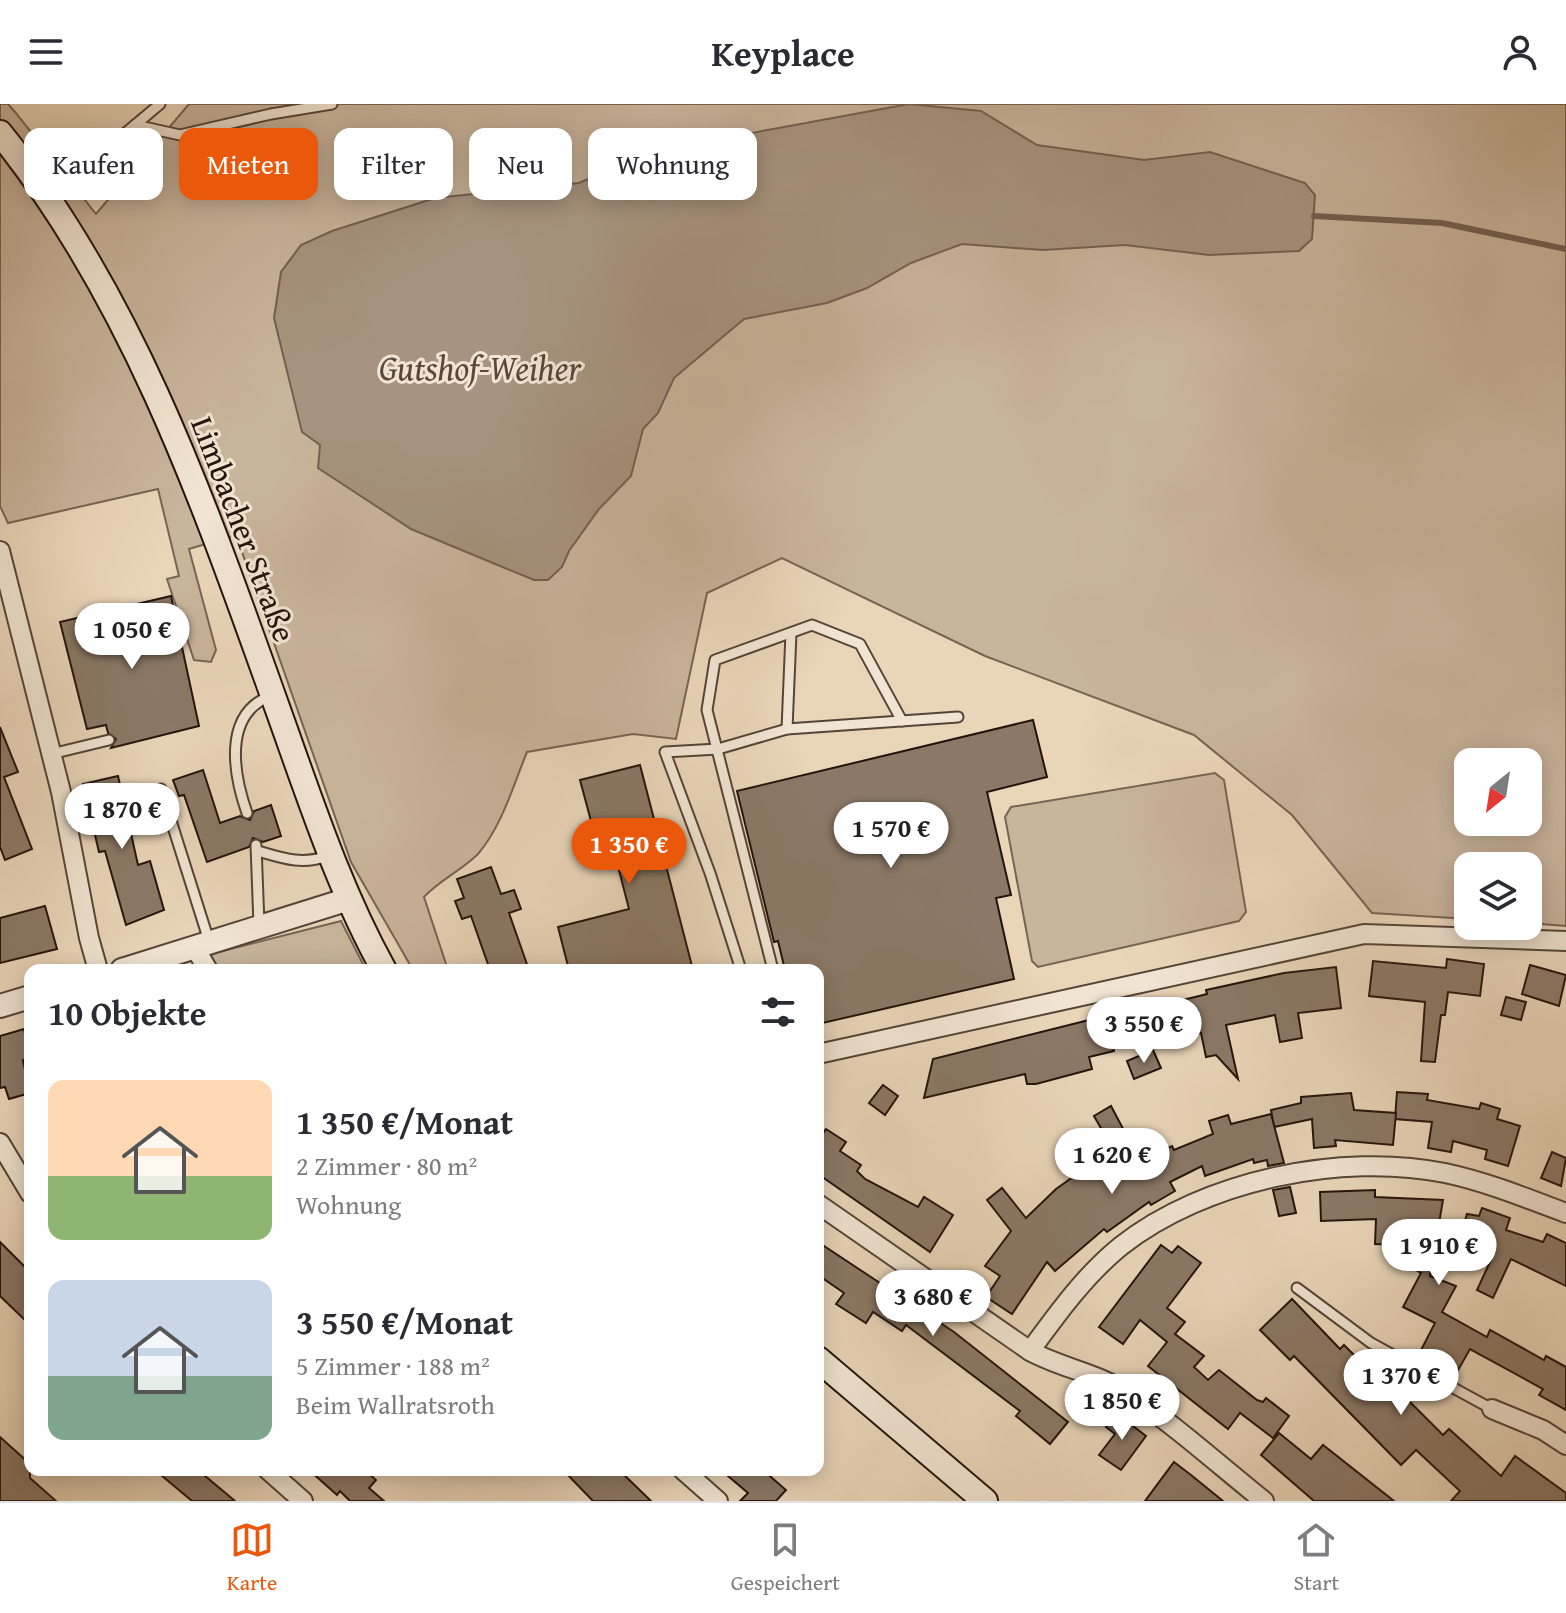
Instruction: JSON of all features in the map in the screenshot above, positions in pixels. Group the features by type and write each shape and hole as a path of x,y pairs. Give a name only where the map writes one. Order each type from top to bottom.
{"main road":[{"name":"Limbacher Straße","path":"0,133 24,166"},
{"name":"Limbacher Straße","path":"49,200 124,324 173,428 330,855 381,964"},
{"path":"824,1364 985,1501"}],"street":[{"path":"0,551 51,754 97,964"},
{"path":"142,964 349,899"},
{"path":"824,1053 1364,934 1566,941"},
{"path":"203,946 207,964"},
{"path":"0,1006 24,999"},
{"path":"0,1143 24,1183"},
{"path":"1030,1351 1074,1295 1122,1245 1196,1204 1271,1177 1318,1169 1376,1168 1442,1173 1497,1186 1566,1213"},
{"path":"824,1208 1030,1351 1049,1362 1100,1378 1127,1393 1264,1501"},
{"path":"1492,1409 1543,1430 1566,1445"},
{"path":"275,1476 303,1501"},
{"path":"690,1476 718,1501"}],"lane":[{"path":"131,128 160,104"},
{"path":"135,125 180,135 332,104"},
{"path":"772,964 707,710 715,660 812,625 860,644 902,721"},
{"path":"787,729 791,633"},
{"path":"247,813 236,784 234,758 240,728 253,705 273,695"},
{"path":"739,964 710,873 665,752 718,749 787,729 958,717"},
{"path":"51,754 109,740"},
{"path":"161,789 203,946"},
{"path":"259,929 257,848 309,863 330,855"},
{"path":"1297,1288 1371,1343 1492,1409"}],"shaded area":[{"path":"0,104 8,104 28,128 24,128 24,200 85,200 96,214 108,200 163,200 163,135 189,104 1566,104 1566,926 1542,924 1542,852 1454,852 1454,918 1372,913 1292,815 1194,735 985,656 782,558 707,593 676,739 633,734 527,752 506,805 486,843 472,860 424,897 446,964 410,964 351,862 236,535 189,549 216,650 211,662 194,660 167,579 179,576 158,489 8,523 0,506"},
{"path":"1215,773 1224,780 1246,912 1239,921 1038,967 1032,961 1005,817 1011,807"},
{"path":"341,921 363,964 213,964 207,955"}],"water":[{"name":"Gutshof-Weiher","path":"909,104 981,111 1037,145 1144,160 1210,152 1305,183 1315,195 1312,239 1299,251 1209,255 1125,245 1043,250 962,244 911,263 867,288 827,303 744,319 674,378 658,413 643,429 631,476 599,509 569,551 562,567 548,580 534,580 411,529 318,468 320,445 302,432 274,318 281,272 301,245 332,231 429,200 453,200 453,196 469,194 469,200 572,200 572,184 588,179 588,200 757,200 757,132"}],"building":[{"path":"171,596 199,726 111,748 116,739 108,733 106,725 87,729 60,622"},
{"path":"1033,720 1047,777 987,792 1011,895 996,898 1014,979 824,1023 824,964 784,964 778,941 774,942 737,791"},
{"path":"0,727 18,772 4,777 32,849 5,860 0,847"},
{"path":"640,765 691,964 567,964 558,927 629,909 612,843 598,847 580,780"},
{"path":"203,770 220,823 240,816 250,820 254,811 271,805 281,836 263,842 253,838 249,847 207,862 184,795 179,796 173,780"},
{"path":"118,776 138,865 150,861 164,910 126,925 105,851 99,852 83,784"},
{"path":"491,867 501,894 514,890 521,909 509,913 527,964 488,964 471,916 462,919 455,901 464,898 457,879"},
{"path":"45,906 57,949 0,963 0,918"},
{"path":"1447,959 1484,964 1480,996 1448,992 1445,1015 1441,1015 1435,1062 1421,1061 1425,1002 1369,996 1373,961 1446,968"},
{"path":"1530,965 1566,975 1559,1006 1522,994"},
{"path":"1336,967 1341,1008 1298,1013 1302,1038 1280,1042 1275,1015 1226,1025 1238,1079 1216,1055 1206,1057 1201,1033 1148,1046 1139,1011 1207,994 1206,990 1284,973"},
{"path":"1506,997 1526,1002 1521,1020 1501,1015"},
{"path":"1105,1016 1114,1051 1089,1057 1092,1069 1036,1084 1027,1084 1025,1074 924,1098 933,1059"},
{"path":"24,1029 24,1095 9,1099 5,1087 0,1088 0,1036"},
{"path":"1153,1050 1161,1068 1134,1079 1127,1061"},
{"path":"883,1085 898,1096 885,1115 869,1103"},
{"path":"1397,1092 1428,1094 1427,1100 1479,1109 1481,1103 1500,1109 1497,1119 1520,1126 1508,1166 1485,1159 1487,1150 1453,1141 1451,1152 1428,1148 1432,1122 1395,1119"},
{"path":"1351,1093 1354,1110 1396,1113 1393,1145 1335,1140 1336,1146 1314,1148 1312,1119 1274,1127 1271,1110 1301,1103 1301,1097"},
{"path":"1111,1106 1138,1157 1152,1149 1155,1155 1172,1146 1174,1150 1213,1134 1209,1121 1228,1115 1231,1124 1271,1114 1284,1163 1268,1166 1267,1160 1254,1163 1253,1159 1205,1176 1202,1166 1170,1182 1175,1191 1151,1205 1149,1202 1107,1232 1104,1229 1055,1271 1047,1262 1012,1314 986,1297 1000,1276 985,1266 1011,1231 987,1200 1002,1188 1026,1218 1056,1189 1094,1162 1089,1156 1109,1142 1094,1116"},
{"path":"826,1129 846,1142 840,1151 861,1165 857,1171 865,1179 918,1207 924,1197 953,1215 930,1252 824,1178"},
{"path":"1552,1152 1566,1158 1561,1186 1541,1178"},
{"path":"1290,1187 1296,1213 1279,1216 1273,1190"},
{"path":"1375,1190 1375,1197 1443,1200 1430,1276 1456,1286 1442,1312 1487,1337 1490,1330 1544,1360 1546,1356 1566,1367 1566,1410 1539,1395 1543,1389 1470,1349 1457,1372 1420,1352 1435,1323 1403,1307 1421,1273 1391,1256 1398,1245 1375,1244 1376,1219 1321,1221 1320,1192"},
{"path":"1482,1208 1510,1218 1506,1230 1543,1242 1547,1234 1566,1243 1566,1286 1511,1259 1493,1298 1477,1290 1495,1251 1459,1240 1467,1214 1479,1216"},
{"path":"0,1242 24,1266 24,1319 0,1296"},
{"path":"1161,1245 1172,1253 1178,1246 1201,1263 1167,1308 1185,1322 1175,1334 1204,1356 1194,1367 1208,1380 1219,1370 1257,1400 1263,1402 1266,1398 1289,1416 1273,1438 1240,1413 1228,1429 1148,1366 1167,1342 1140,1320 1123,1344 1099,1327"},
{"path":"824,1246 954,1332 1068,1422 1050,1444 1016,1416 1020,1411 906,1325 902,1331 873,1312 866,1323 836,1304 844,1293 824,1279"},
{"path":"1292,1299 1340,1349 1344,1345 1393,1394 1397,1389 1443,1435 1449,1429 1501,1476 1515,1456 1566,1493 1566,1501 1451,1501 1460,1491 1416,1450 1401,1465 1294,1356 1290,1360 1260,1330"},
{"path":"1116,1413 1146,1436 1121,1470 1099,1455 1115,1434 1106,1427"},
{"path":"1279,1433 1311,1459 1323,1445 1394,1501 1314,1501 1261,1455"},
{"path":"0,1437 24,1459 24,1476 30,1476 56,1501 0,1501"},
{"path":"1174,1462 1191,1475 1223,1501 1145,1501"},
{"path":"162,1476 205,1476 235,1501 192,1501"},
{"path":"316,1476 372,1476 376,1480 369,1488 384,1501 350,1501 340,1491 337,1495"},
{"path":"569,1476 625,1476 651,1501 593,1501"},
{"path":"728,1476 770,1476 786,1490 776,1501 740,1501 748,1493"}],"waterway":[{"path":"1314,216 1442,223 1566,249"}]}
